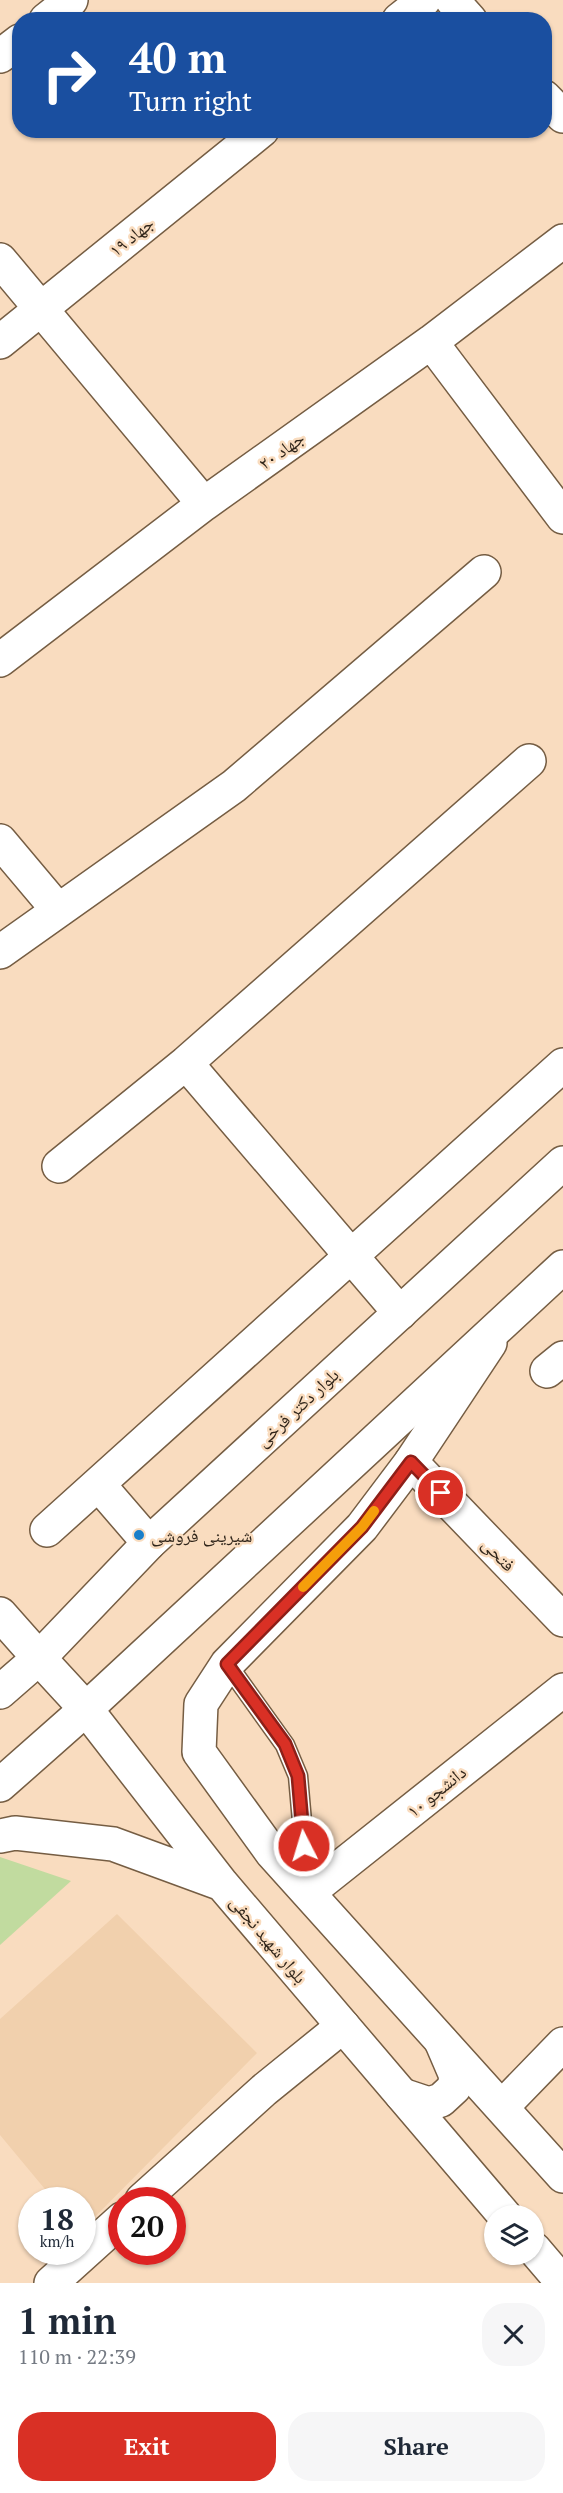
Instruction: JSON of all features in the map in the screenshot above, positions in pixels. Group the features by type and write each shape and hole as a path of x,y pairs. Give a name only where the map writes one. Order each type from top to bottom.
{"street":[{"path":"56,12 71,0"},
{"path":"409,12 424,0"},
{"path":"452,0 463,12"},
{"path":"552,105 563,116"},
{"name":"جهاد ۱۹","path":"0,342 252,138"},
{"name":"جهاد ۲۰","path":"0,660 204,504 431,342 563,241"},
{"path":"0,260 204,504"},
{"path":"431,342 563,517"},
{"path":"0,952 234,786 484,572"},
{"path":"59,1166 186,1063 529,762"},
{"path":"0,841 58,910"},
{"path":"186,1063 400,1313"},
{"path":"47,1530 563,1065"},
{"name":"بلوار دکتر فرخی","path":"0,1692 39,1658 149,1543 563,1163"},
{"path":"0,1785 563,1267"},
{"path":"508,1316 411,1462 362,1527 227,1664 201,1704 199,1752 272,1852 563,2176"},
{"name":"فتحی","path":"411,1462 563,1620"},
{"path":"99,1485 149,1543"},
{"name":"بلوار شهید نجفی","path":"0,1614 86,1708 222,1884 497,2205"},
{"name":"دانشجو ۱۰","path":"309,1892 563,1690"},
{"path":"0,1836 15,1833 112,1844 222,1884"},
{"path":"156,2187 264,2090 343,2026"},
{"path":"402,2095 429,2104 441,2100 454,2088 456,2076 441,2041"},
{"path":"502,2107 563,2044"},
{"path":"51,2283 108,2232"},
{"path":"544,2261 563,2283"}],"lane":[{"path":"227,1664 285,1744 298,1776 309,1892"}],"shaded area":[{"path":"117,1914 257,2053 125,2187 108,2187 108,2204 96,2216 96,2187 43,2187 0,2135 0,2019"}],"green space":[{"path":"0,1857 71,1881 0,1945"}],"slow traffic":[{"path":"303,1587 362,1527 374,1511"}],"place":[{"name":"شیرینی فروشی","path":"139,1535"}],"route":[{"path":"304,1846 298,1776 285,1744 227,1664 362,1527 411,1462 441,1493"}]}
